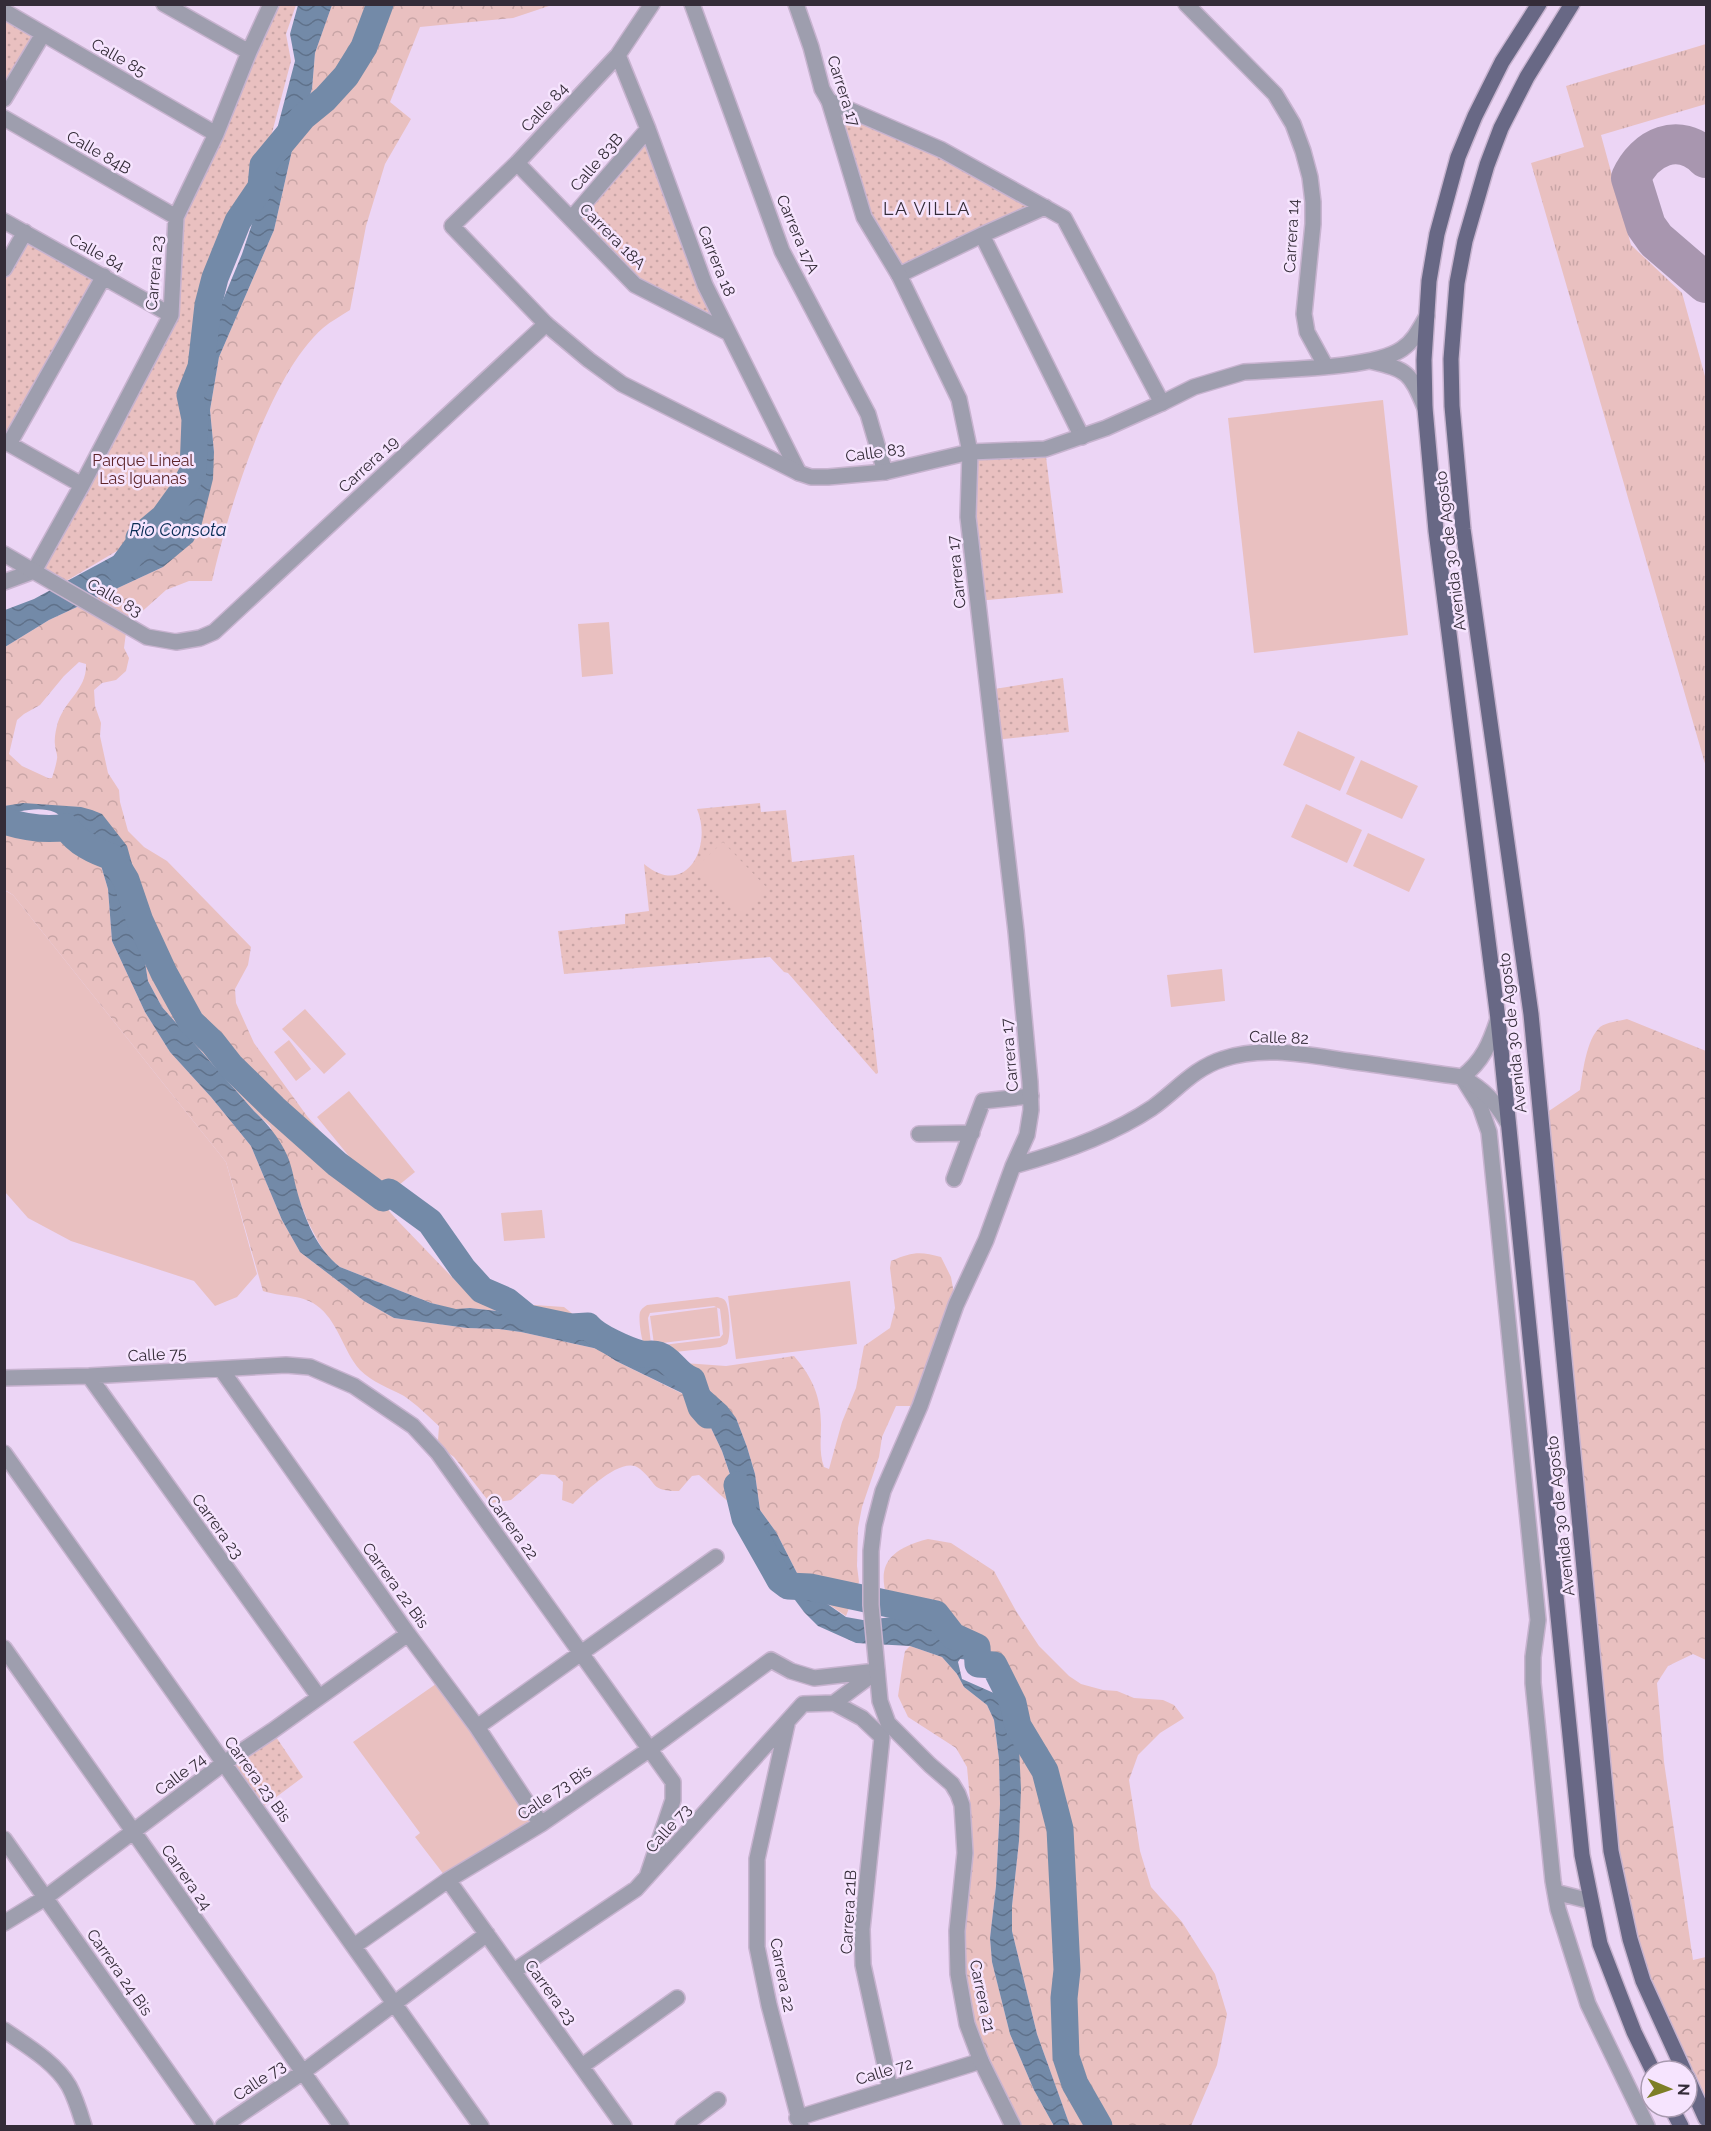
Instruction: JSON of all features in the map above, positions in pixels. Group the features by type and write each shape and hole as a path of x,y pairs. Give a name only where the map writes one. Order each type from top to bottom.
{"main road":[{"name":"Avenida 30 de Agosto","path":"1539,4 1502,62 1475,116 1458,157 1437,234 1429,281 1424,360 1425,408 1436,531 1498,1019 1582,1855 1600,1944 1616,1990 1647,2059"},
{"name":"Avenida 30 de Agosto","path":"1572,4 1527,77 1501,128 1484,176 1465,242 1457,283 1451,359 1452,406 1463,529 1531,1014 1611,1851 1630,1939 1643,1982 1678,2059"},
{"path":"1699,2102 1707,2119"}],"street":[{"path":"164,4 249,52"},
{"name":"Carrera 23","path":"34,571 171,315 176,218 216,134 249,52 272,4"},
{"name":"Calle 84","path":"452,226 517,163 618,55 652,4"},
{"name":"Carrera 17A","path":"692,4 782,251 868,414 885,472"},
{"name":"Carrera 17","path":"796,4 864,216 899,275 959,399 970,452 968,517 1016,931 1030,1096 1028,1135 1013,1166 986,1240 956,1305 920,1406 883,1491 874,1526 871,1551 871,1605"},
{"name":"Carrera 14","path":"1186,4 1275,94 1293,124 1310,177 1313,202 1304,314 1306,332 1325,365"},
{"name":"Calle 85","path":"4,11 216,134"},
{"path":"4,99 43,34"},
{"name":"Carrera 18","path":"618,55 648,129 705,285 799,473"},
{"path":"829,101 942,150 1064,218 1162,403"},
{"name":"Calle 84B","path":"4,118 176,218"},
{"name":"Calle 83B","path":"571,219 648,129"},
{"name":"Carrera 18A","path":"517,163 635,285 729,333"},
{"path":"899,275 1045,207"},
{"name":"Calle 84","path":"4,221 171,315"},
{"name":"Calle 83","path":"452,226 546,324 622,384 811,477 885,472 970,452 1045,449 1106,428 1194,387 1224,376 1244,372 1370,362 1394,367 1408,375 1425,408"},
{"path":"4,269 25,232"},
{"path":"982,235 1082,437"},
{"path":"82,485 7,442 104,276"},
{"name":"Calle 83","path":"1370,362 1401,350 1410,342 1426,316"},
{"name":"Carrera 19","path":"214,632 546,324"},
{"name":"Calle 83","path":"4,554 147,637 168,642 188,641 214,632"},
{"path":"4,582 34,571"},
{"path":"1498,1019 1490,1044 1482,1058 1462,1077 1480,1106 1489,1132 1538,1620 1533,1657 1533,1683 1555,1892 1558,1909 1588,2004 1647,2127"},
{"name":"Calle 82","path":"1013,1166 1067,1149 1114,1130 1152,1108 1201,1069 1234,1055 1255,1052 1285,1053 1462,1077 1494,1100 1508,1123"},
{"path":"954,1179 984,1101 1030,1096"},
{"path":"919,1134 972,1133"},
{"name":"Calle 75","path":"4,1378 89,1376 286,1365 310,1367"},
{"name":"Carrera 22","path":"310,1367 354,1386 413,1426 438,1454 674,1782 673,1800 647,1877"},
{"name":"Carrera 22 Bis","path":"221,1369 408,1634 477,1727 541,1824"},
{"name":"Carrera 23","path":"89,1376 319,1697"},
{"name":"Carrera 23 Bis","path":"4,1453 481,2127"},
{"path":"477,1727 716,1557"},
{"name":"Carrera 21","path":"871,1605 880,1701 888,1723 952,1784 962,1805 965,1829 963,1880 957,1931 957,1974 967,2024 981,2061 1013,2127"},
{"path":"1538,1620 1557,1615"},
{"name":"Calle 74","path":"4,1923 45,1898 224,1763 408,1634"},
{"name":"Carrera 24","path":"4,1648 341,2127"},
{"name":"Calle 73 Bis","path":"354,1946 448,1880 541,1824 650,1749 771,1660 790,1671 814,1678 877,1671"},
{"path":"877,1671 834,1703 862,1718 882,1737 898,1733"},
{"name":"Calle 73","path":"514,1971 636,1889 803,1704 834,1703"},
{"name":"Carrera 22","path":"787,1722 757,1859 757,1947 769,2005 799,2122"},
{"name":"Carrera 21B","path":"882,1737 862,1929 863,1965 890,2088"},
{"name":"Carrera 24 Bis","path":"4,1839 206,2127"},
{"name":"Carrera 23","path":"448,1880 624,2127"},
{"path":"1555,1892 1590,1901"},
{"name":"Calle 73","path":"223,2127 303,2072 487,1934"},
{"path":"582,2066 677,1998"},
{"path":"4,2030 50,2064 61,2075 75,2100 84,2127"},
{"name":"Calle 72","path":"799,2122 890,2088 981,2061"},
{"path":"683,2127 718,2100"}],"green space":[{"name":"Parque Lineal Las Iguanas","path":"273,5 296,5 286,34 291,61 245,235 220,301 189,360 192,452 182,492 139,538 61,584 38,570 174,323 180,218"},
{"path":"332,5 552,5 513,18 420,27 390,102 411,119 385,164 366,226 350,310 323,328 303,349 268,410 228,519 212,581 189,581 166,590 127,625 124,648 129,658 126,671 116,680 102,683 94,690 108,773 119,790 128,831 144,847 167,861 251,947 248,965 235,989 236,1003 254,1043 307,1116 397,1220 475,1301 564,1307 588,1326 656,1361 726,1366 794,1356 806,1372 817,1396 821,1415 821,1456 824,1467 829,1469 842,1422 856,1388 864,1346 890,1328 895,1308 891,1261 916,1253 941,1257 951,1277 956,1305 920,1406 896,1406 882,1437 879,1457 862,1507 858,1528 859,1582 846,1616 816,1596 798,1575 776,1532 760,1510 755,1474 736,1418 708,1389 666,1371 593,1333 497,1311 470,1308 456,1310 431,1303 340,1267 328,1257 308,1222 270,1126 162,1007 148,981 136,906 134,871 81,807 5,806 5,647 49,620 163,567 214,452 210,410 219,357 274,230 295,137 312,89 315,53","holes":["79,662 86,664 80,687 58,722 55,739 57,757 52,778 22,766 9,754 17,720 40,705"]},
{"path":"5,11 43,34 5,99"},
{"path":"1706,44 1706,104 1601,135 1631,245 1682,293 1706,380 1706,767 1531,163 1584,147 1566,86"},
{"path":"829,101 1045,207 899,275 864,217"},
{"path":"648,129 729,333 654,295 571,219"},
{"path":"25,232 104,276 5,441 5,269"},
{"path":"1383,400 1408,635 1254,653 1228,418"},
{"path":"1045,449 1063,593 977,601 970,452"},
{"path":"609,622 613,674 582,677 578,624"},
{"path":"1063,678 1069,732 994,740 988,690"},
{"path":"1298,731 1355,757 1340,791 1283,765"},
{"path":"1361,760 1418,786 1402,819 1346,794"},
{"path":"760,803 761,812 786,810 792,862 854,855 878,1073 876,1074 788,973 784,972 770,957 564,974 558,931 625,924 625,914 649,911 644,864 659,873 672,876 683,872 692,864 701,839 701,824 697,809"},
{"path":"1306,804 1362,830 1347,863 1291,837"},
{"path":"4,833 73,837 89,843 97,852 108,889 112,941 145,1012 170,1052 251,1146 282,1220 300,1252 364,1301 394,1318 467,1328 521,1332 598,1349 616,1361 685,1395 701,1407 722,1451 741,1508 736,1507 699,1475 692,1476 679,1491 670,1491 655,1486 646,1474 633,1466 624,1466 614,1470 573,1504 562,1500 563,1482 555,1475 541,1474 511,1500 490,1503 454,1457 444,1450 438,1440 439,1426 404,1396 375,1381 360,1370 324,1311 304,1299 263,1291 226,1162 13,895 5,890"},
{"path":"1368,833 1425,859 1409,892 1353,866"},
{"path":"723,842 768,889 740,917 694,869"},
{"path":"4,890 13,895 226,1162 257,1274 237,1297 215,1306 194,1281 71,1241 28,1218 5,1192"},
{"path":"1222,969 1225,1001 1171,1007 1167,975"},
{"path":"305,1009 346,1054 324,1074 282,1029"},
{"path":"1627,1019 1706,1051 1706,1660 1693,1654 1668,1666 1657,1683 1664,1762 1693,1960 1706,1957 1706,2119 1699,2104 1699,2059 1678,2059 1659,2018 1619,1894 1540,1117 1580,1090 1591,1040 1600,1027"},
{"path":"289,1040 311,1069 296,1081 274,1052"},
{"path":"349,1091 415,1172 383,1198 317,1117"},
{"path":"542,1210 545,1238 504,1241 501,1213"},
{"path":"850,1281 857,1344 736,1359 728,1296"},
{"path":"722,1298 726,1302 729,1317 727,1344 720,1347 649,1353 644,1345 640,1321 640,1312 647,1305","holes":["714,1306 720,1309 723,1334 720,1338 655,1346 651,1344 648,1318 650,1313"]},
{"path":"717,1307 720,1336 654,1344 650,1316"},
{"path":"928,1539 951,1543 994,1571 1039,1646 1069,1676 1081,1684 1117,1691 1134,1698 1163,1700 1174,1705 1184,1718 1160,1733 1138,1755 1129,1780 1140,1851 1151,1887 1182,1922 1215,1974 1227,2014 1217,2065 1191,2126 1070,2126 1037,2034 1012,1931 1012,1906 1019,1841 1013,1703 994,1665 925,1623 894,1617 888,1602 884,1577 891,1558 911,1544"},
{"path":"910,1646 942,1657 957,1674 964,1687 987,1705 994,1720 999,1759 1000,1804 996,1886 990,1938 992,1962 1010,2034 1034,2090 1054,2126 1013,2126 981,2061 958,1974 965,1829 970,1800 967,1767 956,1748 908,1717 898,1696 905,1651"},
{"path":"443,1679 541,1824 448,1880 415,1837 420,1833 353,1742"},
{"path":"272,1731 303,1777 259,1810 224,1763"}],"water":[{"name":"Rio Consota","path":"298,5 332,5 315,53 312,89 295,137 274,230 219,357 210,410 214,452 213,479 201,527 193,542 163,567 49,620 5,647 5,610 34,599 141,541 185,493 193,471 196,450 190,395 192,364 220,307 252,224 295,61 290,34"},
{"path":"23,803 81,807 92,810 102,814 127,846 134,871 136,906 148,981 162,1007 277,1137 289,1159 308,1223 318,1243 340,1267 431,1303 456,1309 497,1311 593,1333 626,1348 666,1371 708,1389 727,1406 736,1418 755,1474 760,1510 776,1532 798,1575 816,1596 846,1617 863,1620 894,1617 925,1623 977,1647 994,1665 1013,1703 1018,1726 1021,1789 1012,1931 1037,2034 1070,2126 1054,2126 1034,2090 1010,2034 992,1962 990,1938 996,1886 1000,1804 999,1759 994,1720 987,1705 964,1687 957,1674 942,1657 910,1646 856,1643 818,1626 804,1612 780,1580 745,1518 722,1451 701,1407 686,1395 616,1361 598,1349 521,1332 467,1328 394,1318 364,1301 300,1252 282,1220 251,1146 170,1052 145,1012 112,941 108,889 97,852 89,843 73,837 5,833 5,821 27,827 54,830 66,827 60,816 54,812 42,809 28,810 5,817 4,806","holes":["960,1659 973,1662 989,1675 996,1694 962,1679 958,1662"]}],"waterway":[{"path":"120,570 141,541 139,538 164,517 182,492 193,471 195,419 190,395 201,367 208,305 215,278 238,221 261,187 263,165 303,117 325,99 346,76 364,47 380,4"},
{"path":"4,821 35,828 66,827 86,846 112,857 126,880 140,921 164,973 191,1022 274,1108 337,1164 383,1198 389,1192 430,1222 463,1269 482,1290 507,1301 528,1318 571,1327 588,1326 605,1339 628,1349 641,1354 657,1354 664,1357 682,1375 692,1380 701,1407 708,1415"},
{"path":"737,1485 745,1518 780,1580 788,1586 810,1587 936,1614 953,1636 977,1647 978,1664 994,1665 1013,1703 1018,1726 1045,1771 1060,1829 1067,1970 1064,1998 1066,2057 1075,2084 1099,2126"}],"taxiway":[{"path":"1706,158 1685,145 1664,146 1645,158 1631,178 1646,226 1656,240 1706,283"}],"district":[{"name":"LA VILLA","path":"927,209"}]}
